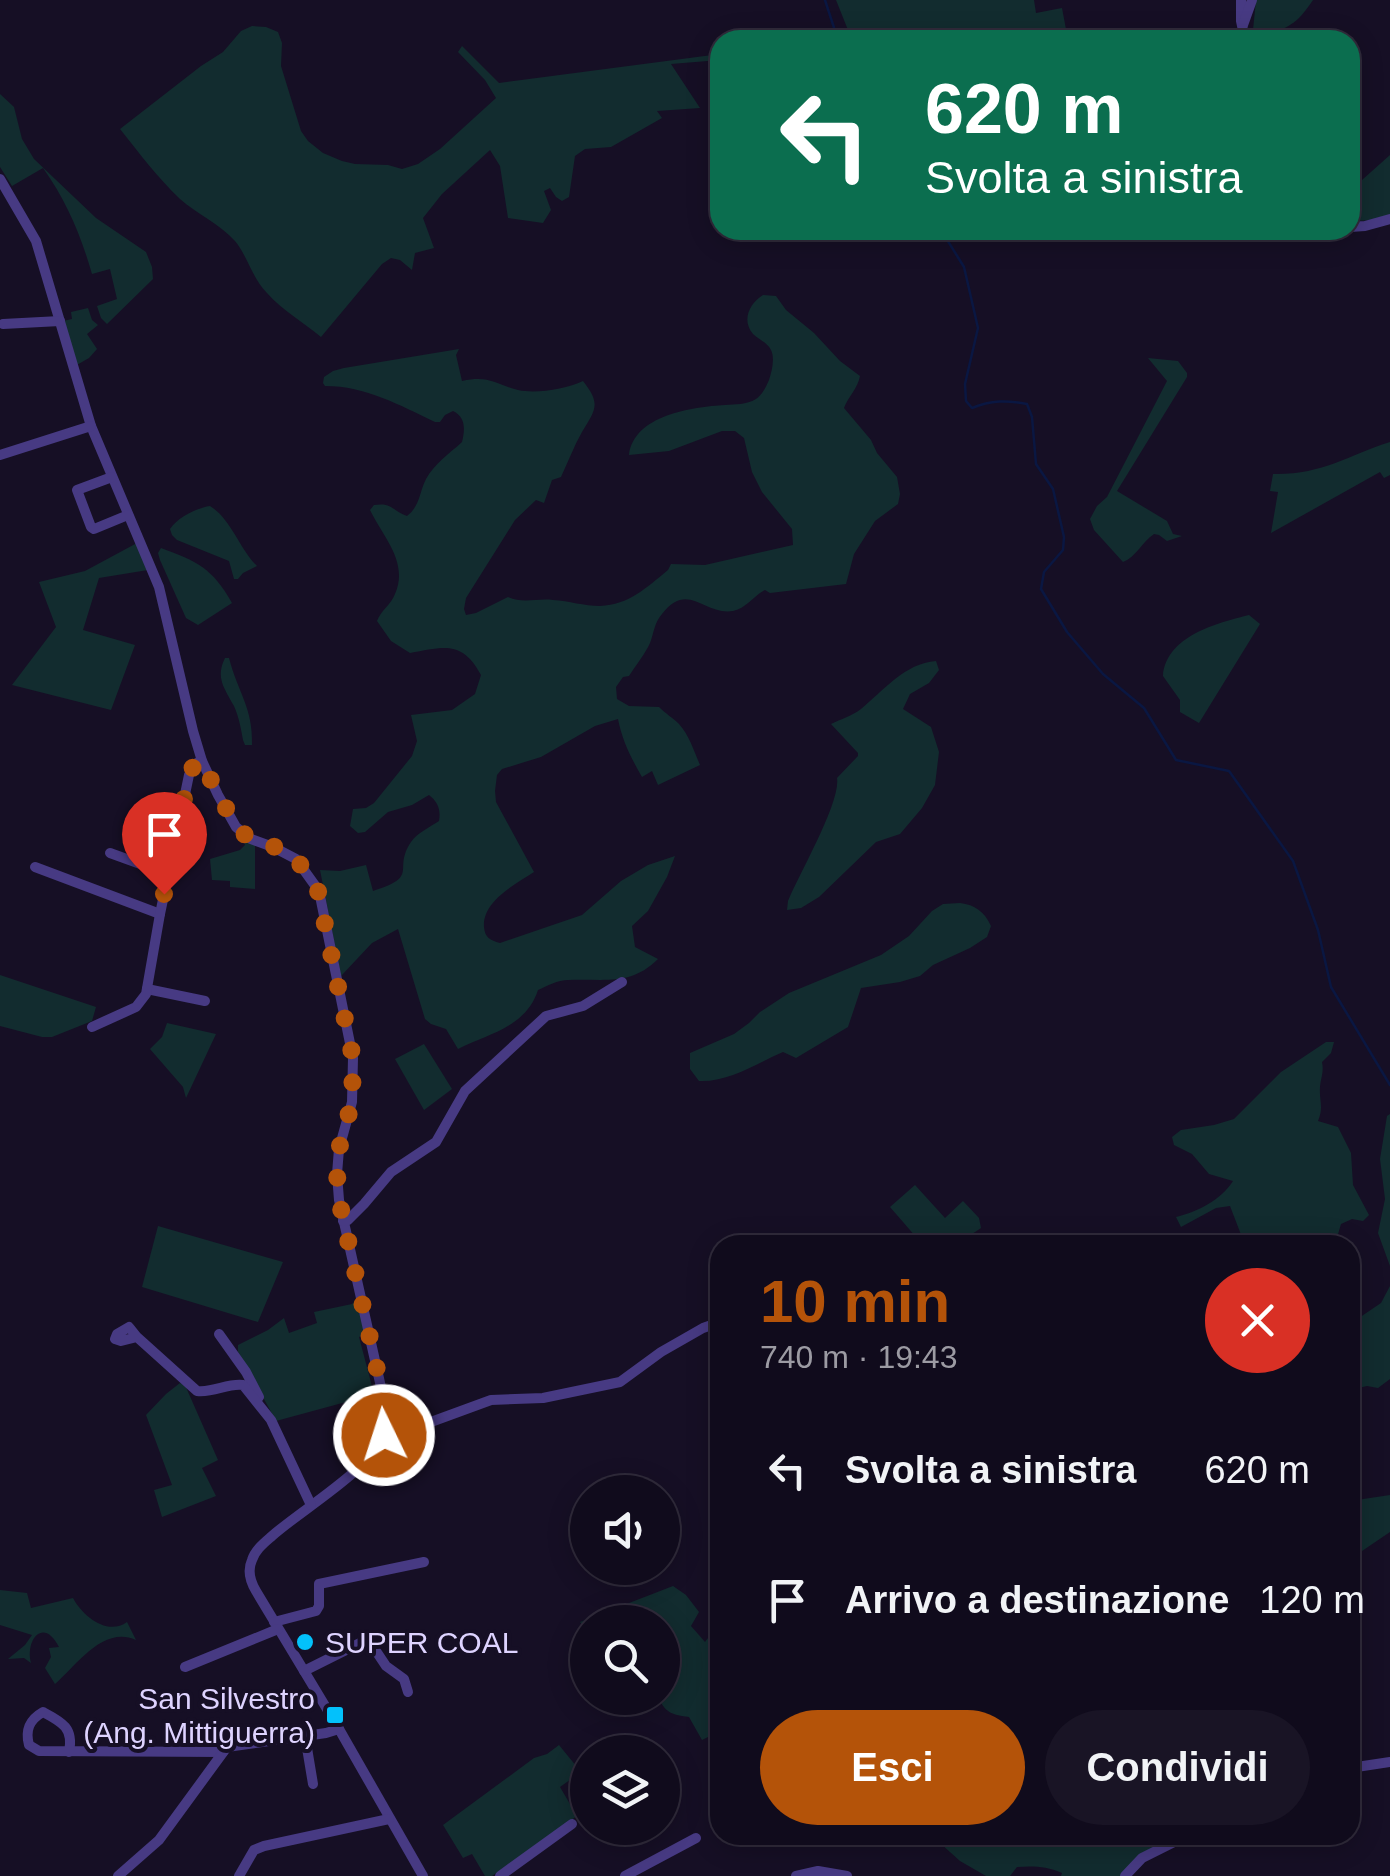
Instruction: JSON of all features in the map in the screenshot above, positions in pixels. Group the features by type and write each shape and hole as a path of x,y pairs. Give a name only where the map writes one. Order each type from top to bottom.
{"street":[{"path":"1241,0 1243,30"},
{"path":"1242,26 1252,0"},
{"path":"0,180 36,241 91,426 159,586 202,761 240,831 296,858 318,891 353,1058 354,1092 339,1149 337,1174 343,1221 386,1420 384,1435 357,1469 264,1544 252,1560 251,1582 423,1876"},
{"path":"1360,226 1390,219"},
{"path":"3,324 60,321"},
{"path":"0,455 91,426"},
{"path":"72,476 91,527 128,515"},
{"path":"77,490 112,477"},
{"path":"92,1027 143,1000 189,775 202,761"},
{"path":"110,852 168,874"},
{"path":"35,867 160,914"},
{"path":"343,1221 364,1204 391,1172 436,1142 465,1092 546,1016 583,1006 622,982"},
{"path":"147,989 205,1001"},
{"path":"384,1435 390,1437 491,1400 543,1398 620,1382 671,1346 710,1326"},
{"path":"219,1334 246,1372 310,1505"},
{"path":"136,1337 197,1391 242,1384 271,1420"},
{"path":"186,1666 316,1610 320,1584 424,1562"},
{"path":"304,1672 368,1639 386,1666 404,1679 408,1692"},
{"path":"69,1752 70,1734 62,1722 43,1712 31,1722 27,1736 32,1748 39,1752 69,1752 223,1752"},
{"path":"118,1876 158,1840 226,1748 339,1729"},
{"path":"304,1736 313,1784"},
{"path":"1360,1766 1390,1762"},
{"path":"240,1876 254,1850 264,1846 389,1819"},
{"path":"500,1876 570,1825"},
{"path":"626,1876 696,1838"},
{"path":"1125,1876 1142,1858 1167,1845"},
{"path":"796,1876 818,1871 847,1876"}],"green space":[{"path":"836,0 1034,0 1036,13 1062,8 1066,30 848,30"},
{"path":"1256,0 1313,0 1289,26 1253,30"},
{"path":"252,26 278,32 282,43 281,66 301,131 308,141 342,161 402,169 418,164 440,149 496,98 458,52 462,46 499,83 710,55 710,61 671,64 700,108 657,111 662,118 611,147 585,149 575,156 569,197 562,201 550,188 544,191 551,210 543,223 508,218 500,166 490,150 442,194 423,218 434,248 415,253 412,270 391,258 382,264 321,337 273,299 235,241 180,199 120,129 223,52 241,31"},
{"path":"0,94 14,107 22,139 34,159 96,218 146,252 153,279 107,324 97,306 117,299 110,269 92,274 72,218 43,168 12,186 0,167"},
{"path":"1390,155 1390,216 1360,221 1362,180"},
{"path":"763,295 776,296 786,310 860,376 844,408 897,477 898,504 875,521 854,554 846,584 770,593 765,590 733,611 680,600 659,617 646,651 616,687 617,699 629,706 659,707 683,728 700,765 658,785 652,771 642,777 627,749 618,719 595,726 541,757 502,769 497,775 496,802 534,872 488,909 485,931 493,941 500,943 582,915 621,881 648,865 675,856 648,911 632,926 635,947 658,959 648,968 626,977 564,980 545,987 538,990 516,1021 458,1049 446,1029 425,1019 398,929 372,943 341,976 320,870 340,871 366,865 373,891 388,886 401,876 406,852 414,839 439,821 438,806 429,795 388,812 365,832 358,833 350,826 353,809 374,803 412,756 417,741 411,715 452,710 475,694 481,675 459,651 442,648 410,653 391,641 377,621 395,594 399,571 393,550 370,510 380,504 407,516 417,504 430,473 462,442 464,424 453,411 435,422 368,393 325,386 324,377 344,368 459,349 456,355 462,381 486,380 533,391 583,381 594,406 561,477 552,480 544,503 536,500 515,520 466,598 464,609 466,615 476,613 508,597 610,605 637,594 671,564 705,565 793,545 792,529 762,492 752,472 744,438 735,431 722,431 669,451 629,455 641,431 666,416 745,403 760,395 769,380 773,357 769,347 749,329 747,318 754,302"},
{"path":"88,308 98,325 87,334 97,349 75,366 63,321 72,319 71,312"},
{"path":"1148,358 1178,361 1187,377 1117,491 1167,521 1173,534 1182,536 1167,541 1154,534 1123,562 1094,530 1090,519 1107,497 1167,381"},
{"path":"1390,442 1390,475 1384,478 1380,472 1271,533 1278,492 1270,491 1273,474 1320,468"},
{"path":"210,506 224,518 257,566 238,579 234,579 229,561 172,535 170,529 178,521"},
{"path":"137,543 148,570 99,578 83,630 135,645 111,710 12,685 56,627 39,582 85,571"},
{"path":"161,548 202,567 218,581 232,603 198,625 186,618 160,560"},
{"path":"1249,615 1260,624 1199,723 1180,712 1180,700 1163,676 1173,651 1195,634"},
{"path":"225,658 229,658 248,710 252,745 245,745 236,710 222,683"},
{"path":"936,661 939,670 929,683 910,694 903,709 931,727 939,752 935,785 922,808 900,834 876,842 819,897 801,908 787,910 833,804 837,778 858,756 831,724 858,711 904,672"},
{"path":"244,841 255,844 255,889 230,887 230,881 212,880 210,859 240,850"},
{"path":"943,904 975,907 985,916 991,926 987,937 920,976 861,988 848,1027 796,1058 783,1052 721,1079 699,1081 690,1069 690,1053 734,1034 789,993 881,955 909,936"},
{"path":"0,975 96,1007 92,1021 52,1037 0,1026"},
{"path":"167,1023 216,1034 186,1098 183,1087 150,1049 162,1037"},
{"path":"1326,1042 1334,1042 1331,1053 1322,1062 1318,1121 1338,1127 1351,1153 1353,1185 1369,1215 1363,1221 1352,1219 1341,1224 1338,1235 1241,1235 1230,1206 1216,1208 1181,1227 1176,1217 1208,1204 1233,1181 1209,1174 1192,1154 1174,1145 1172,1137 1181,1130 1234,1119 1281,1072"},
{"path":"424,1044 452,1089 424,1110 395,1059"},
{"path":"1390,1114 1390,1266 1378,1233 1385,1199 1380,1159"},
{"path":"915,1185 945,1218 963,1201 979,1218 981,1228 970,1235 914,1235 890,1207"},
{"path":"158,1226 283,1262 258,1322 142,1287"},
{"path":"1390,1286 1390,1379 1378,1388 1360,1388 1360,1317 1381,1303"},
{"path":"358,1298 366,1334 359,1337 373,1390 368,1396 276,1421 238,1352 238,1345 284,1318 289,1333 317,1323 314,1312 352,1304"},
{"path":"180,1383 185,1385 218,1460 202,1468 216,1496 162,1517 154,1490 172,1485 146,1415"},
{"path":"1390,1495 1390,1532 1360,1553 1360,1500"},
{"path":"673,1586 699,1612 691,1626 705,1642 710,1635 710,1736 702,1740 689,1717 678,1715 680,1605 624,1605"},
{"path":"0,1590 27,1593 31,1608 73,1598 83,1612 104,1626 127,1622 136,1640 112,1638 101,1643 55,1684 45,1668 51,1657 49,1648 59,1647 47,1633 33,1639 31,1663 24,1658 8,1659 32,1635 0,1625"},
{"path":"559,1745 570,1758 570,1780 560,1787 570,1804 570,1821 492,1876 485,1876 472,1854 463,1858 443,1825 534,1758"},
{"path":"942,1845 1156,1845 1122,1876 1061,1876 1062,1873 1050,1869 1017,1867 1010,1876 986,1876"}],"waterway":[{"path":"825,0 835,30"},
{"path":"947,240 964,267 978,328 965,384 966,401 972,408 999,402 1027,404 1032,417 1036,464 1053,489 1064,537 1063,550 1044,572 1041,589 1067,632 1103,674 1144,708 1176,760 1229,771 1293,861 1318,930 1331,987 1390,1085"}],"place":[{"name":"SUPER COAL","path":"305,1642"},
{"name":"San Silvestro (Ang. Mittiguerra)","path":"335,1715"}],"route":[{"path":"164,894 189,775 202,761 240,831 296,858 318,891 353,1058 354,1092 339,1149 337,1187 385,1405 384,1435"}]}
